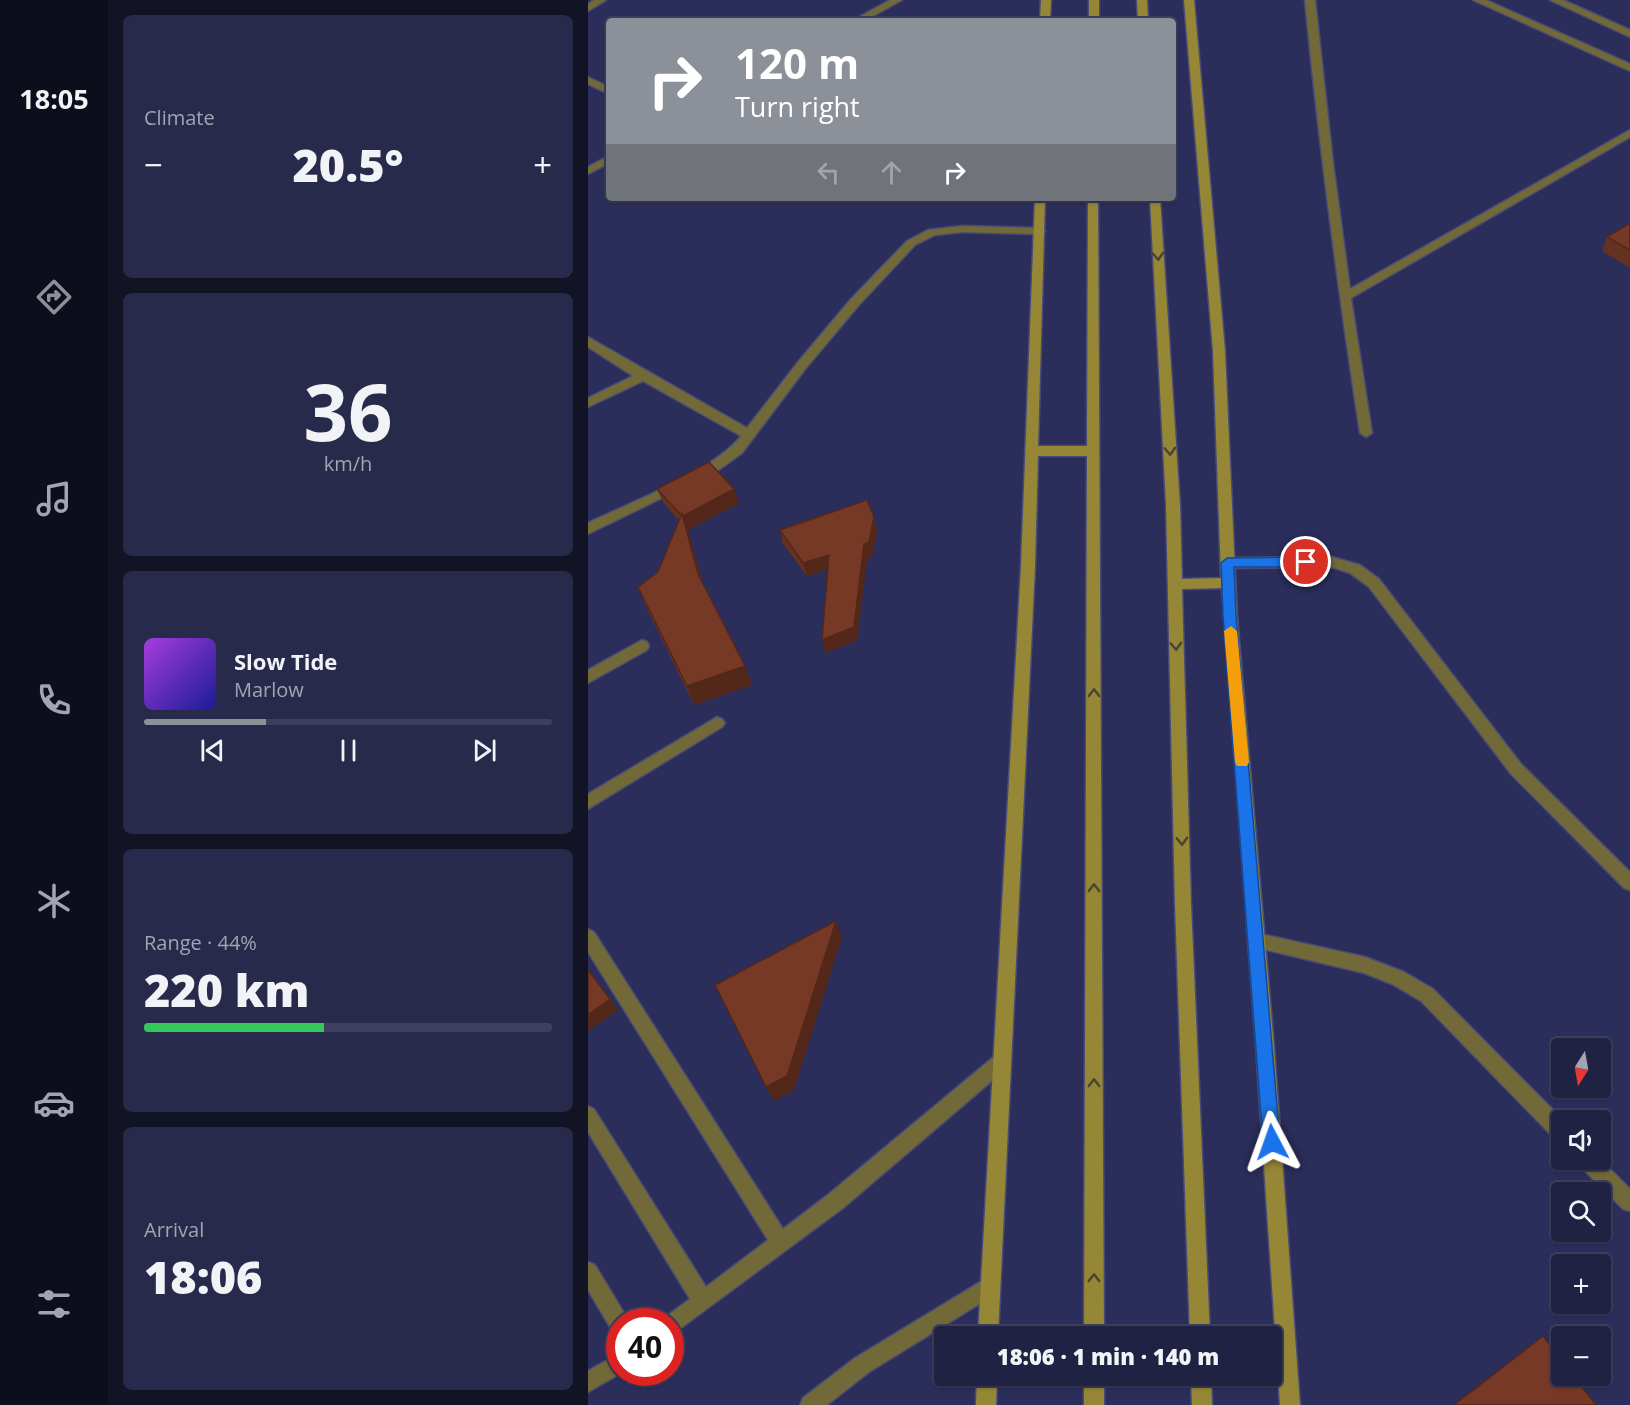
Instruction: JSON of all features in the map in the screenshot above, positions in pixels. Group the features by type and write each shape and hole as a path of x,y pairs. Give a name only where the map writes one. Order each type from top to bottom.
{"street":[{"path":"588,8 601,0"},
{"path":"863,18 897,0"},
{"path":"1045,18 1046,0"},
{"path":"1094,0 1094,18"},
{"path":"1142,0 1143,18"},
{"path":"1189,0 1219,351 1228,583 1290,1405"},
{"path":"1310,0 1317,75 1345,297 1366,433"},
{"path":"1478,0 1630,68"},
{"path":"1555,0 1630,34"},
{"path":"588,80 606,89"},
{"path":"1345,297 1630,133"},
{"path":"588,171 606,161"},
{"path":"988,1326 1028,566 1040,201"},
{"path":"1093,201 1094,1326"},
{"path":"1155,201 1173,506 1183,904 1200,1326"},
{"path":"588,529 712,468 737,450 802,365 855,302 911,243 932,232 962,229 1039,231"},
{"path":"591,346 749,435"},
{"path":"588,403 643,376"},
{"path":"1032,451 1094,451"},
{"path":"1227,563 1332,562 1355,569 1374,584 1516,769 1630,883"},
{"path":"1174,584 1228,583"},
{"path":"588,677 642,646"},
{"path":"588,802 717,723"},
{"path":"588,938 781,1242"},
{"path":"1256,941 1365,965 1398,978 1427,995 1551,1122"},
{"path":"684,1315 836,1201 1002,1061"},
{"path":"588,1115 703,1301"},
{"path":"1598,1170 1630,1202"},
{"path":"588,1272 610,1308"},
{"path":"810,1405 862,1365 990,1286"},
{"path":"588,1382 606,1371"},
{"path":"986,1405 987,1386"},
{"path":"1094,1386 1094,1405"},
{"path":"1201,1386 1202,1405"}],"building":[{"path":"1630,223 1630,250 1607,237"},
{"path":"709,462 734,489 681,515 657,489"},
{"path":"867,500 874,517 869,542 864,544 854,627 822,640 829,555 803,563 780,530"},
{"path":"682,513 698,574 745,666 687,686 638,587 658,572"},
{"path":"836,921 787,1076 766,1087 715,985"},
{"path":"588,970 610,999 588,1015"},
{"path":"1543,1336 1551,1347 1551,1386 1581,1386 1596,1405 1454,1405"}],"slow traffic":[{"path":"1231,631 1242,762"}],"route":[{"path":"1272,1142 1227,563 1306,562"}]}
